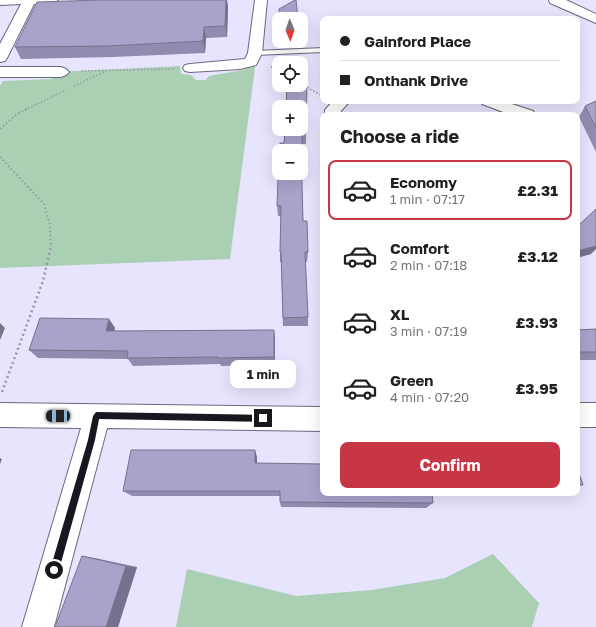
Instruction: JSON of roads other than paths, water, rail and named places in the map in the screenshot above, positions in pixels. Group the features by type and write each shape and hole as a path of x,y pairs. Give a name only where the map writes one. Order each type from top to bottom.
{"street":[{"path":"0,2 52,0"},
{"path":"190,68 240,66 251,62 255,53 261,0"},
{"path":"555,0 596,19"},
{"path":"0,58 29,1"},
{"path":"0,72 61,72"},
{"path":"333,112 339,104"},
{"path":"496,104 519,112"},
{"path":"0,415 320,419"},
{"path":"580,415 596,415"},
{"path":"38,627 92,440 96,416"}],"lane":[{"path":"255,53 320,50"}]}
